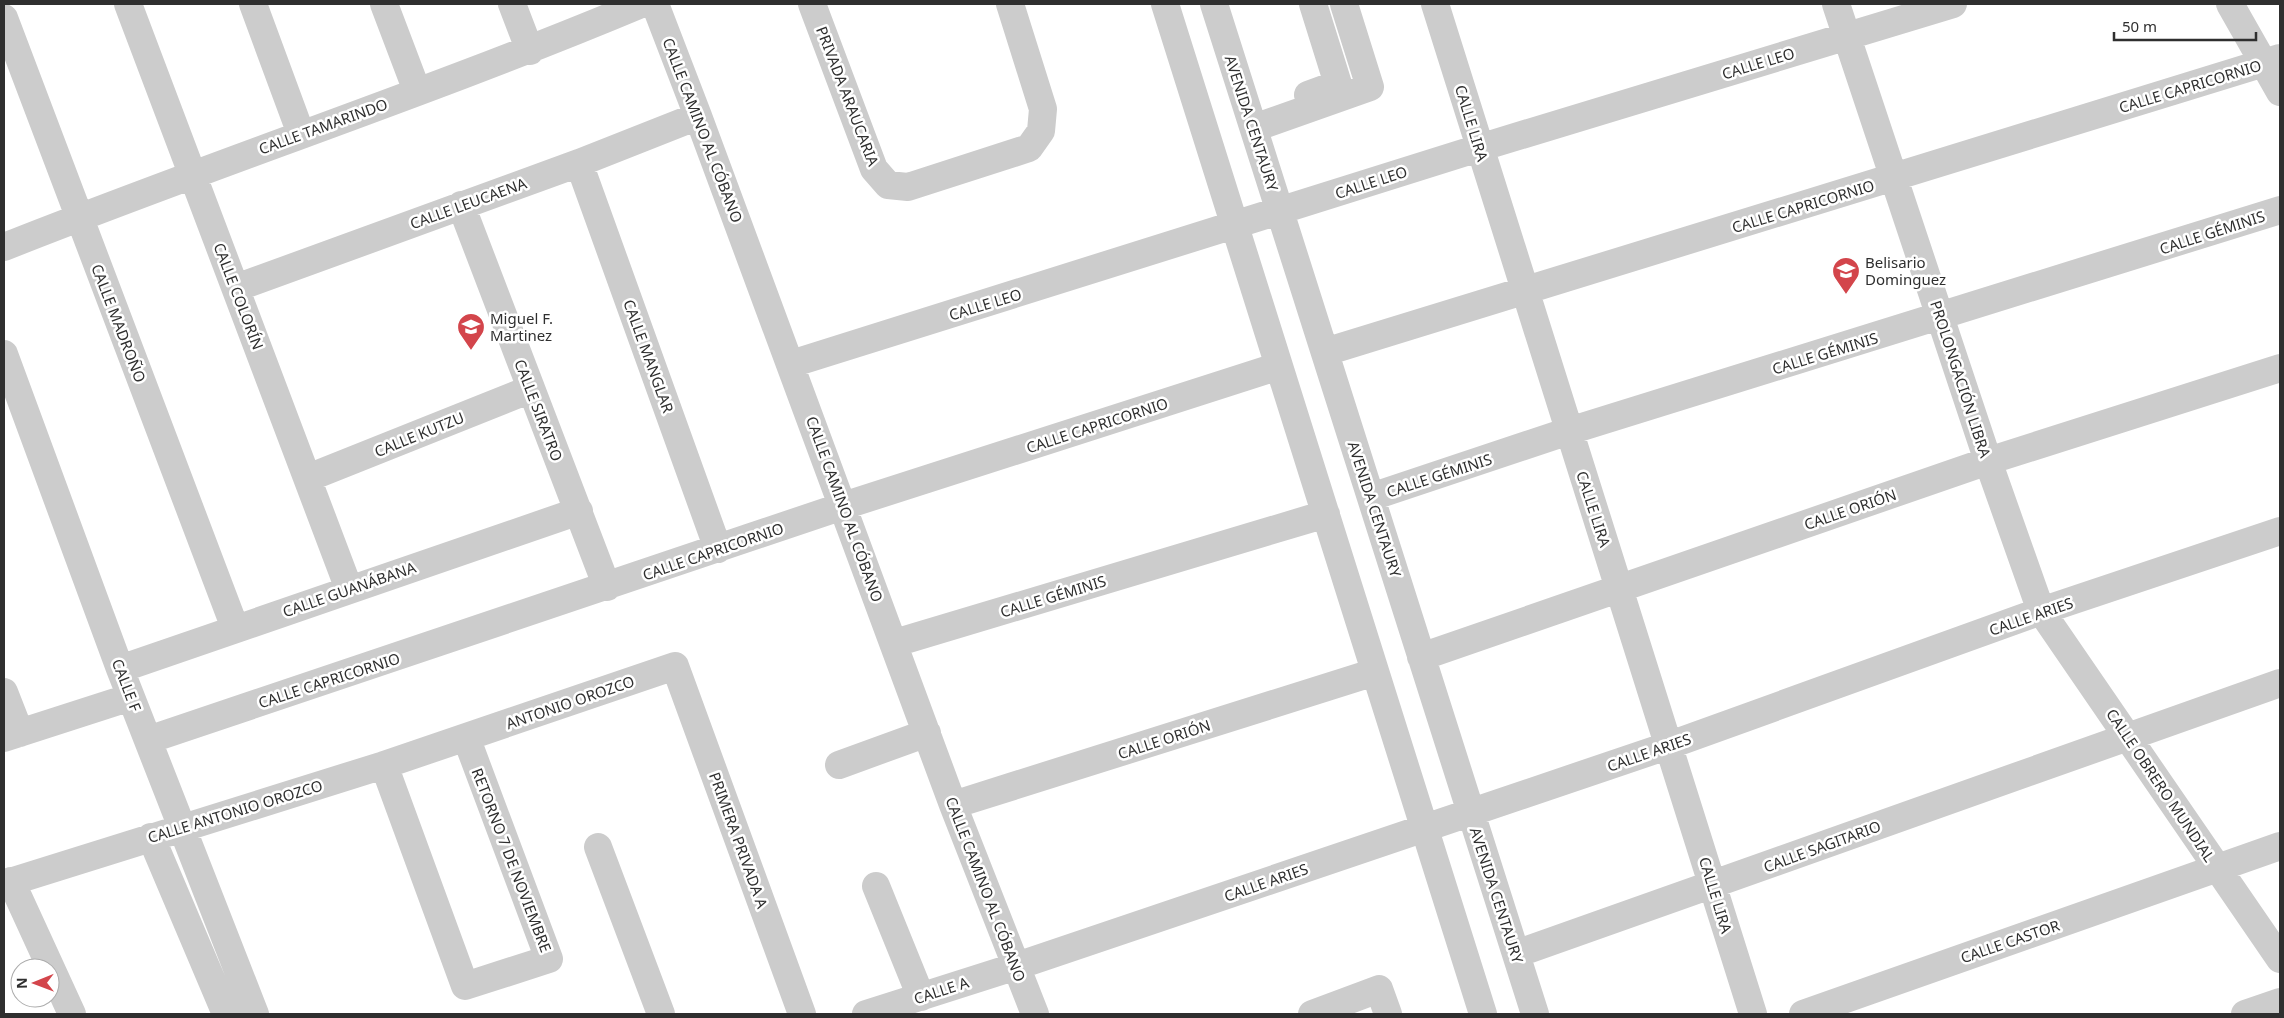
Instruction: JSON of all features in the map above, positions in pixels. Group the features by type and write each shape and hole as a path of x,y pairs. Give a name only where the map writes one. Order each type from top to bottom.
{"street":[{"name":"CALLE COLORÍN","path":"128,4 349,589"},
{"path":"253,4 301,134"},
{"path":"384,4 418,91"},
{"path":"512,4 530,51"},
{"name":"CALLE TAMARINDO","path":"4,247 192,174 530,51 641,4"},
{"name":"CALLE CAMINO AL CÓBANO","path":"655,4 895,643 953,805 1035,1014"},
{"name":"PRIVADA ARAUCARIA","path":"812,4 874,169 888,185 908,187 1029,148 1041,131 1043,108 1010,4"},
{"path":"1165,4 1483,1014"},
{"name":"AVENIDA CENTAURY","path":"1214,4 1535,1014"},
{"path":"1252,122 1338,84 1313,4"},
{"path":"1252,122 1370,87 1344,4"},
{"name":"CALLE LIRA","path":"1435,4 1479,148 1670,745 1753,1014"},
{"name":"PROLONGACIÓN LIBRA","path":"1836,4 1988,461 2041,611"},
{"name":"CALLE LEO","path":"791,364 1479,148 1953,4"},
{"path":"2230,4 2272,61 2280,92"},
{"name":"CALLE MADROÑO","path":"4,18 235,628"},
{"name":"CALLE CAPRICORNIO","path":"1325,352 2272,61"},
{"name":"CALLE LEUCAENA","path":"236,288 579,163 698,116"},
{"name":"CALLE MANGLAR","path":"579,163 718,549"},
{"name":"CALLE SIRATRO","path":"461,205 607,587"},
{"name":"CALLE GÉMINIS","path":"1371,497 1569,431 1940,318 2280,210"},
{"name":"CALLE F","path":"4,354 131,697 255,1014"},
{"name":"CALLE CAPRICORNIO","path":"148,740 843,506 1279,366"},
{"name":"CALLE ORIÓN","path":"1421,657 1988,461 2280,368"},
{"name":"CALLE KUTZU","path":"308,478 531,389"},
{"name":"CALLE GUANÁBANA","path":"120,668 579,511"},
{"name":"CALLE GÉMINIS","path":"895,643 1326,514"},
{"name":"CALLE ARIES","path":"1017,966 1670,745 2041,611 2280,531"},
{"name":"CALLE OBRERO MUNDIAL","path":"2041,611 2128,735 2280,959"},
{"name":"ANTONIO OROZCO","path":"466,737 675,666"},
{"name":"PRIMERA PRIVADA A","path":"675,666 802,1014"},
{"name":"CALLE ORIÓN","path":"953,805 1375,672"},
{"name":"CALLE SAGITARIO","path":"1516,954 2128,735 2280,683"},
{"path":"4,692 12,736 131,697"},
{"path":"839,765 927,733"},
{"name":"RETORNO 7 DE NOVIEMBRE","path":"384,765 465,986 549,959 466,737"},
{"name":"CALLE ANTONIO OROZCO","path":"7,883 384,765 466,737"},
{"path":"151,837 226,1014"},
{"name":"CALLE CASTOR","path":"1803,1014 2280,846"},
{"path":"598,847 661,1014"},
{"path":"7,883 72,1014"},
{"path":"876,886 921,997"},
{"name":"CALLE A","path":"866,1014 1017,966"},
{"path":"1312,1014 1383,1002"},
{"path":"2245,1014 2280,1002"}],"place":[{"name":"Belisario Dominguez","path":"1846,295"},
{"name":"Miguel F. Martinez","path":"471,351"}]}
